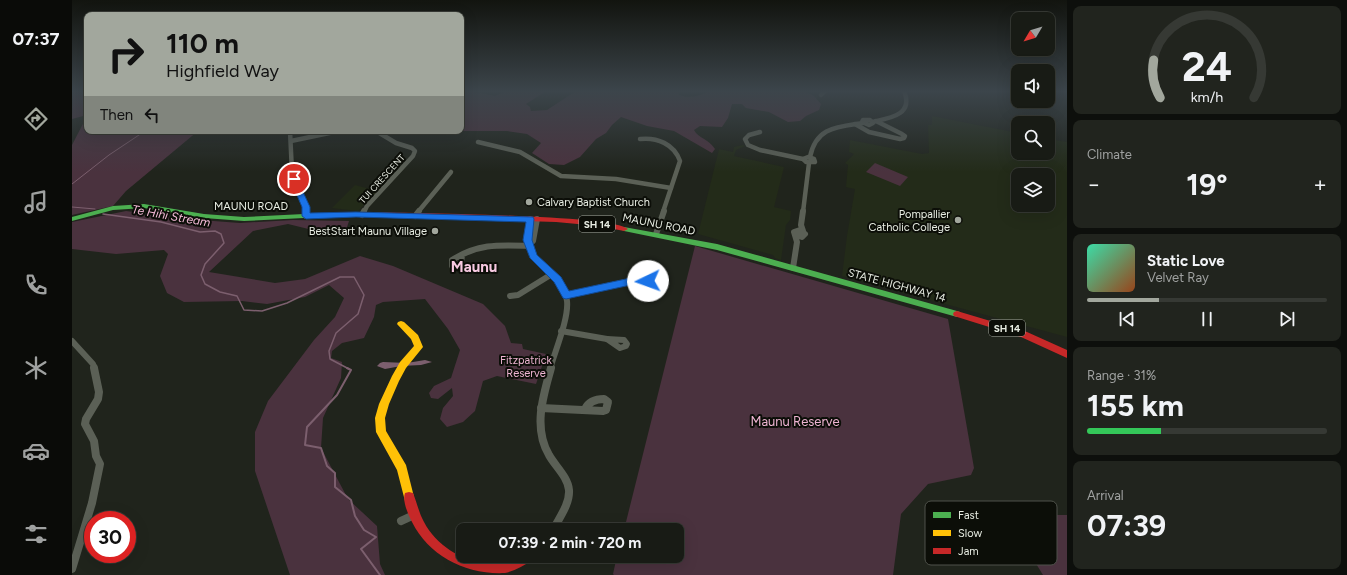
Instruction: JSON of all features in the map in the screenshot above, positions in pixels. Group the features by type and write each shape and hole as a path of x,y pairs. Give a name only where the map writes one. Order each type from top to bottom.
{"main road":[{"name":"MAUNU ROAD","path":"72,219 114,208 144,206 191,214 258,219 362,215 533,219 582,222 656,234 717,247"},
{"name":"STATE HIGHWAY 14","path":"717,247 1000,325 1043,341 1067,354"},
{"path":"400,324 415,335 419,341 419,347 404,364 395,380 382,408 379,425 384,441 398,460 403,471 414,516 424,533 439,551 456,562"},
{"path":"458,563 463,566 475,569 503,568 514,563"}],"street":[{"path":"810,157 813,143 819,136 832,129 863,123 870,125 874,121 889,118"},
{"path":"855,124 869,132 900,139 904,138 905,136 901,133 874,121"},
{"path":"760,132 747,137 745,141 748,146 804,159 806,162 814,163 815,161 810,157"},
{"path":"290,134 292,172 306,207 306,216"},
{"path":"291,141 325,134"},
{"name":"TUI CRESCENT","path":"362,215 367,206 413,156 415,151 412,148 396,143 381,134"},
{"path":"640,139 664,143 678,154 679,164 656,234"},
{"path":"478,142 515,150 561,176 616,179 671,188"},
{"path":"804,159 810,157"},
{"path":"793,268 809,163"},
{"path":"415,216 451,172"},
{"path":"530,245 533,241 533,219"},
{"path":"462,255 472,249 483,246 530,245"},
{"path":"530,245 536,260 560,283 566,295 567,310 541,408 541,431 543,442 548,454 565,479 569,489 568,500 556,523"},
{"path":"510,296 518,295 552,274"},
{"path":"566,295 640,279"},
{"path":"561,331 607,339"},
{"path":"72,342 96,369 99,392 98,399 86,419 85,424 94,441 96,456 100,464 92,503 72,569"},
{"path":"541,408 585,409"},
{"path":"401,521 414,516"}],"shaded area":[{"name":"Pompallier Catholic College","path":"932,118 941,118 1011,132 1011,160 1055,160 1055,140 1067,142 1067,337 842,276 855,189 846,187 848,165 845,163 854,154 849,152 850,140 922,154 929,153 928,125 932,125"},
{"path":"745,146 736,150 734,156 784,167 774,207 791,211 790,220 786,225 781,260 775,258 773,255 698,234 719,149 733,152 734,147"},
{"path":"355,185 378,191 358,211 332,208"},
{"path":"425,360 432,362 421,365 401,366 385,369 377,366 383,362 407,363"}],"green space":[{"path":"464,118 620,118 606,133 596,139 580,157 564,165 549,164 532,153 541,143 527,134 507,131 464,131"},
{"path":"623,118 728,118 722,127 700,126 694,130 698,135 713,146 715,149 712,153 674,131 647,126"},
{"path":"780,118 804,118 800,121 788,122"},
{"path":"84,122 84,134 194,134 126,191 113,206 72,215 72,145"},
{"path":"875,163 908,177 900,186 866,172"},
{"name":"Fitzpatrick Reserve","path":"126,211 187,219 240,223 293,220 349,221 346,230 337,236 288,224 253,231 209,272 275,283 305,279 360,256 393,266 483,304 505,326 511,343 522,344 523,349 546,354 536,384 497,376 483,381 475,411 463,422 447,427 440,419 443,408 453,396 452,388 438,399 431,398 429,393 434,386 451,378 460,350 448,329 425,299 383,302 376,305 374,317 364,338 342,343 332,351 331,358 342,362 341,378 323,418 321,448 348,499 377,526 380,564 385,575 290,575 255,471 255,432 268,401 314,340 335,317 344,298 329,285 305,297 267,304 242,301 184,302 167,293 160,276 168,254 164,250 116,254 72,249 72,222"},
{"name":"Maunu Reserve","path":"695,246 948,319 974,468 971,475 928,484 901,514 893,575 614,575 615,563 684,563 684,523 626,523"},
{"path":"1057,515 1067,515 1067,575 1043,575 1037,565 1057,565"}],"waterway":[{"name":"Te Hihi Stream","path":"72,184 109,155 140,134"},
{"name":"Te Hihi Stream","path":"72,207 95,209"},
{"name":"Te Hihi Stream","path":"103,214 161,222 200,232 215,231 221,234 224,243 205,264 201,275 205,284 220,292 237,296 244,310 262,311 287,303 340,277 354,277 364,295 358,314 336,333 329,351 330,359 349,369"},
{"name":"Te Hihi Stream","path":"349,369 351,370 337,395 307,427 305,445 321,448 327,466 335,473 335,487 351,500 355,516 364,530 376,537 361,549 380,575"}],"traffic: fast":[{"path":"72,219 113,208 144,206 204,216 244,219 324,215"},
{"path":"624,229 717,247 957,314"}],"traffic: slow":[{"path":"401,324 415,337 419,347 403,365 395,379 384,404 380,418 381,432 402,469 409,497"}],"traffic: jam":[{"path":"324,215 356,214 556,220 599,224 624,229"},
{"path":"957,314 1024,334 1067,354"},
{"path":"409,497 421,528 442,552 456,560"},
{"path":"464,563 471,566 487,568 504,567 514,563"}],"place":[{"name":"Calvary Baptist Church","path":"529,202"},
{"name":"Pompallier Catholic College","path":"958,220"},
{"name":"BestStart Maunu Village","path":"435,231"}],"district":[{"name":"Maunu","path":"474,267"}],"route":[{"path":"294,179 306,207 306,216 356,214 530,219 527,240 530,244 530,250 536,260 557,280 566,295 640,279 648,281"}]}
